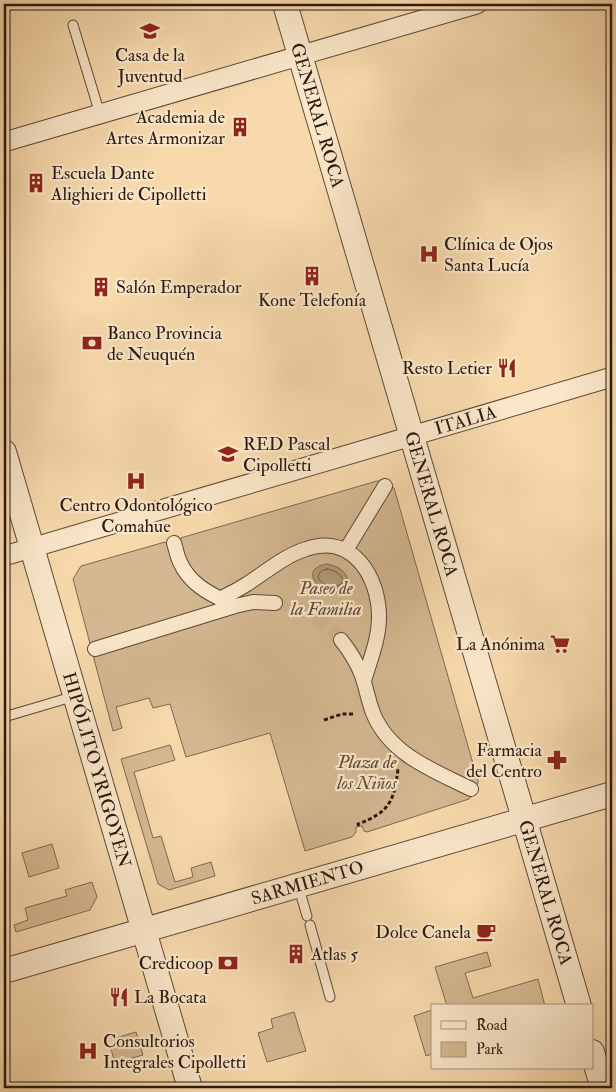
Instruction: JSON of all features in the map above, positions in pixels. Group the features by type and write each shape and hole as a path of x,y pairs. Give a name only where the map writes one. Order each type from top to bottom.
{"street":[{"name":"GENERAL ROCA","path":"285,4 577,1004"},
{"path":"4,142 477,4"},
{"name":"ITALIA","path":"4,556 612,377"},
{"name":"HIPÓLITO YRIGOYEN","path":"4,452 190,1088"},
{"path":"346,550 385,486"},
{"path":"174,543 180,562 190,578 203,590 234,606"},
{"path":"220,599 306,548 332,546 346,550 360,561 368,573 374,587 378,607 379,618 376,640 364,681"},
{"path":"94,649 234,606 253,602 275,603"},
{"path":"341,640 355,661 364,681 377,721 387,737 401,751 422,765 471,789"},
{"name":"SARMIENTO","path":"4,971 612,794"},
{"path":"594,1059 602,1088"}],"lane":[{"path":"74,25 100,114"},
{"path":"4,717 75,696"},
{"path":"298,885 307,916"},
{"path":"310,926 330,996"}],"path":[{"path":"324,720 346,714 355,714 377,721"},
{"path":"359,826 358,824 370,820 390,803 396,784 401,751"}],"green space":[{"name":"Paseo de la Familia","path":"377,481 380,484 394,488 478,784 475,785 469,799 367,832 364,831 362,826 356,827 356,832 352,837 305,851 270,733 186,757 170,704 153,708 149,698 116,707 122,728 113,731 73,579 81,566 165,542 168,545 180,541 184,537"},
{"path":"170,745 175,760 134,772 153,838 161,836 175,882 193,877 191,868 211,862 215,876 169,890 158,884 121,759"},
{"path":"52,844 59,868 29,877 22,853"},
{"path":"92,882 97,897 90,910 16,932 14,925 28,920 25,908 67,896 65,890"},
{"path":"487,952 491,966 465,973 473,998 538,979 544,1004 446,1004 435,967"},
{"path":"431,1010 431,1054 426,1056 414,1016"},
{"path":"294,1012 306,1051 267,1062 258,1033 273,1028 271,1019"},
{"path":"136,1032 143,1055 115,1063 110,1046 118,1043 116,1038"}],"water":[{"path":"327,564 343,571 348,580 343,589 336,593 320,587 314,581 313,574 316,568"}],"tunnel":[{"path":"275,603 311,615 327,626 341,640"}],"place":[{"name":"Casa de la Juventud","path":"150,31"},
{"name":"Academia de Artes Armonizar","path":"240,127"},
{"name":"Escuela Dante Alighieri de Cipolletti","path":"36,183"},
{"name":"Clínica de Ojos Santa Lucía","path":"429,254"},
{"name":"Kone Telefonía","path":"312,276"},
{"name":"Salón Emperador","path":"101,287"},
{"name":"Banco Provincia de Neuquén","path":"92,343"},
{"name":"Resto Letier","path":"507,368"},
{"name":"RED Pascal Cipolletti","path":"228,454"},
{"name":"Centro Odontológico Comahue","path":"136,481"},
{"name":"La Anónima","path":"560,644"},
{"name":"Farmacia del Centro","path":"557,760"},
{"name":"Dolce Canela","path":"486,932"},
{"name":"Atlas 5","path":"296,954"},
{"name":"Credicoop","path":"228,963"},
{"name":"La Bocata","path":"119,997"},
{"name":"Consultorios Integrales Cipolletti","path":"88,1051"}],"park label":[{"name":"Plaza de los Niños","path":"367,772"}]}
